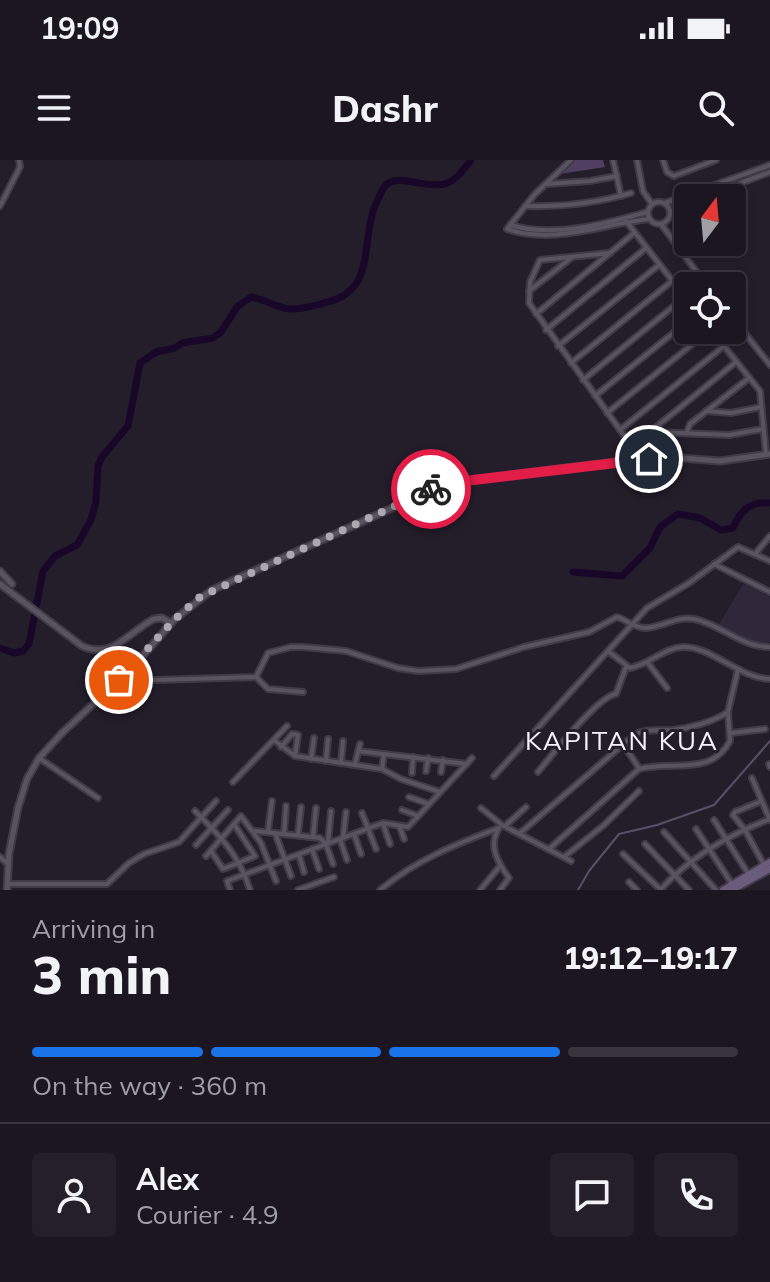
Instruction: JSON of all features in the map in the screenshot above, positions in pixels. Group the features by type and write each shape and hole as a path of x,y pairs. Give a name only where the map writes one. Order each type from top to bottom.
{"main road":[{"path":"723,890 768,866"}],"street":[{"path":"0,206 20,167 19,160"},
{"path":"571,160 545,184 510,225 541,230 649,219 661,224 697,272"},
{"path":"613,160 621,196"},
{"path":"637,160 643,191 652,204"},
{"path":"663,160 671,175 716,160"},
{"path":"652,204 665,203 770,165"},
{"path":"738,184 770,172"},
{"path":"545,184 617,176"},
{"path":"525,206 552,206 631,193"},
{"path":"661,224 668,219 670,212 665,203"},
{"path":"626,221 647,212 652,204"},
{"path":"670,212 674,210"},
{"path":"647,212 649,219"},
{"path":"626,221 674,284"},
{"path":"536,314 634,233"},
{"path":"546,330 646,248"},
{"path":"610,253 540,260 530,282 529,303 630,442 637,442 736,362"},
{"path":"529,291 573,257"},
{"path":"558,346 659,265"},
{"path":"571,363 672,281"},
{"path":"583,380 674,308"},
{"path":"595,396 674,332"},
{"path":"746,335 770,365"},
{"path":"607,413 693,344"},
{"path":"216,801 179,842 137,858 107,884 7,887 18,808 27,779 39,758 131,669 171,623 212,590 440,485 631,460 667,457 720,461 768,454 760,391 724,346 620,430"},
{"path":"687,432 690,424 749,378"},
{"path":"706,411 731,413 761,407"},
{"path":"650,432 729,435 763,429"},
{"path":"755,554 770,536"},
{"path":"494,776 647,608 689,583 738,547 770,561"},
{"path":"714,564 770,592"},
{"path":"0,571 12,584"},
{"path":"2,587 82,646 99,652 108,650 154,619 162,618 171,623"},
{"path":"256,677 268,653 291,647 346,651 398,668 456,669 524,647 589,632 617,617 645,628 675,619 691,618 761,647 770,647"},
{"path":"626,667 648,663 683,647 705,652 751,676 770,679"},
{"path":"608,651 626,667"},
{"path":"648,663 667,688"},
{"path":"538,772 608,695 616,694 626,667"},
{"path":"131,669 144,679 154,680 256,677 268,689 303,692"},
{"path":"549,849 639,769 706,763 726,748 731,733 728,712 738,669"},
{"path":"519,834 642,730 678,729 717,719 728,712"},
{"path":"233,782 287,726"},
{"path":"731,733 765,729"},
{"path":"281,747 292,734 298,735 295,756"},
{"path":"311,759 314,738"},
{"path":"326,761 328,739"},
{"path":"274,740 295,756 382,769 440,792"},
{"path":"341,762 343,741"},
{"path":"355,764 360,744"},
{"path":"623,744 639,769"},
{"path":"358,751 467,764"},
{"path":"382,769 384,754"},
{"path":"397,766 399,756"},
{"path":"412,773 413,757"},
{"path":"39,758 98,798"},
{"path":"426,771 428,758"},
{"path":"230,890 227,881 383,823 408,827 472,758"},
{"path":"441,772 443,760"},
{"path":"623,854 661,890 674,875 709,849 770,819 752,778"},
{"path":"564,857 604,825 639,791"},
{"path":"409,797 429,804"},
{"path":"272,801 271,832 291,876"},
{"path":"762,801 733,814 768,866"},
{"path":"284,833 286,806"},
{"path":"298,835 301,807"},
{"path":"380,890 415,864 502,826 526,807"},
{"path":"313,836 316,808"},
{"path":"481,808 502,826 571,861"},
{"path":"196,845 228,810"},
{"path":"402,810 418,816"},
{"path":"195,811 222,837 245,874 250,890"},
{"path":"331,811 327,844 333,864"},
{"path":"346,812 341,838 347,860"},
{"path":"362,813 376,849"},
{"path":"206,856 241,816 255,831 276,881"},
{"path":"714,820 750,876"},
{"path":"383,823 390,844"},
{"path":"211,851 223,869 254,858 234,824"},
{"path":"500,890 509,878 500,866 494,838 502,826"},
{"path":"400,828 404,839"},
{"path":"696,829 732,887"},
{"path":"255,831 313,836 327,844"},
{"path":"664,832 716,890"},
{"path":"354,834 361,854"},
{"path":"645,844 689,890"},
{"path":"312,849 319,869"},
{"path":"298,854 304,872"},
{"path":"0,857 8,864"},
{"path":"480,890 500,866"},
{"path":"298,890 334,877"},
{"path":"629,882 637,890"}],"shaded area":[{"path":"574,160 603,160 605,167 560,174"},
{"path":"743,584 770,597 770,642 758,643 718,626"}],"waterway":[{"path":"0,648 14,653 23,651 29,644 43,571 55,556 77,545 91,520 96,501 98,466 128,426 140,363 156,352 175,348 182,343 213,338 221,332 237,307 251,297 292,309 315,306 344,296 361,275 372,216 386,185 397,180 444,184 463,171 471,160"},
{"path":"573,572 622,576 650,548 660,527 678,514 700,518 721,530 733,528 751,506 770,503"},
{"path":"578,890 619,834 657,825 714,805 770,741"}],"way so far":[{"path":"119,680 175,619 200,597 431,489"}],"district":[{"name":"KAPITAN KUA","path":"622,741"}],"route":[{"path":"431,489 457,482 649,459"}]}
